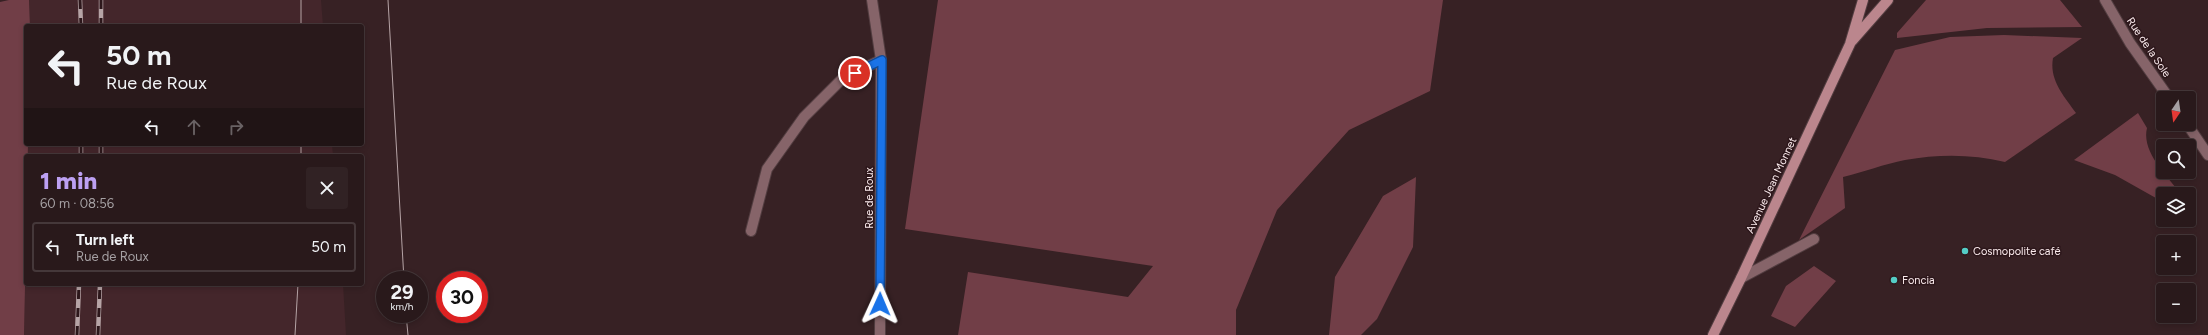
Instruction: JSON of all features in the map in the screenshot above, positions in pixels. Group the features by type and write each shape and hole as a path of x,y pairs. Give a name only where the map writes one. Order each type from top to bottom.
{"street":[{"name":"Rue de Roux","path":"872,0 882,60 880,335"},
{"name":"Avenue Jean Monnet","path":"1713,335 1850,44 1863,0"},
{"name":"Avenue Jean Monnet","path":"1850,44 1888,0"},
{"name":"Rue de la Sole","path":"2100,0 2107,4 2130,43 2164,91"},
{"path":"751,231 767,169 804,117 842,79 882,60"},
{"path":"2192,131 2208,155"},
{"path":"1741,278 1814,239"}],"shaded area":[{"path":"9,0 29,0 30,24 24,24 24,146 28,146 28,154 24,154 24,335 0,335 0,2"},
{"path":"29,0 321,0 323,24 30,24"},
{"path":"938,0 1443,0 1430,91 1349,130 1277,210 1236,310 1236,335 958,335 968,272 1128,297 1153,266 905,229"},
{"path":"1926,0 2060,0 2082,27 1987,28 1897,38 1897,33"},
{"path":"2004,35 2082,38 2053,58 2052,66 2055,81 2058,87 2076,113 2005,162 1968,156 1918,158 1897,162 1843,177 1845,208 1799,240 1895,50 1950,37"},
{"path":"2138,113 2147,128 2146,137 2148,146 2156,162 2156,179 2169,179 2175,187 2156,187 2156,198 2115,175 2074,160"},
{"path":"28,146 332,146 333,154 27,154"},
{"path":"1416,177 1413,247 1377,319 1361,335 1329,335 1335,277 1383,196"},
{"path":"1814,266 1836,281 1795,327 1771,316 1786,286"},
{"path":"25,286 343,286 346,335 24,335"}],"tram line":[{"path":"301,0 301,24"},
{"path":"388,0 403,271"},
{"path":"301,146 301,154"},
{"path":"295,335 298,286"},
{"path":"407,323 408,335"}],"railway":[{"path":"80,0 81,24"},
{"path":"101,0 101,24"},
{"path":"81,146 81,154"},
{"path":"101,146 101,154"},
{"path":"77,335 79,286"},
{"path":"98,335 100,286"}],"place":[{"name":"Cosmopolite café","path":"1965,251"},
{"name":"Foncia","path":"1894,280"}],"route":[{"path":"855,73 882,60 880,304"}]}
